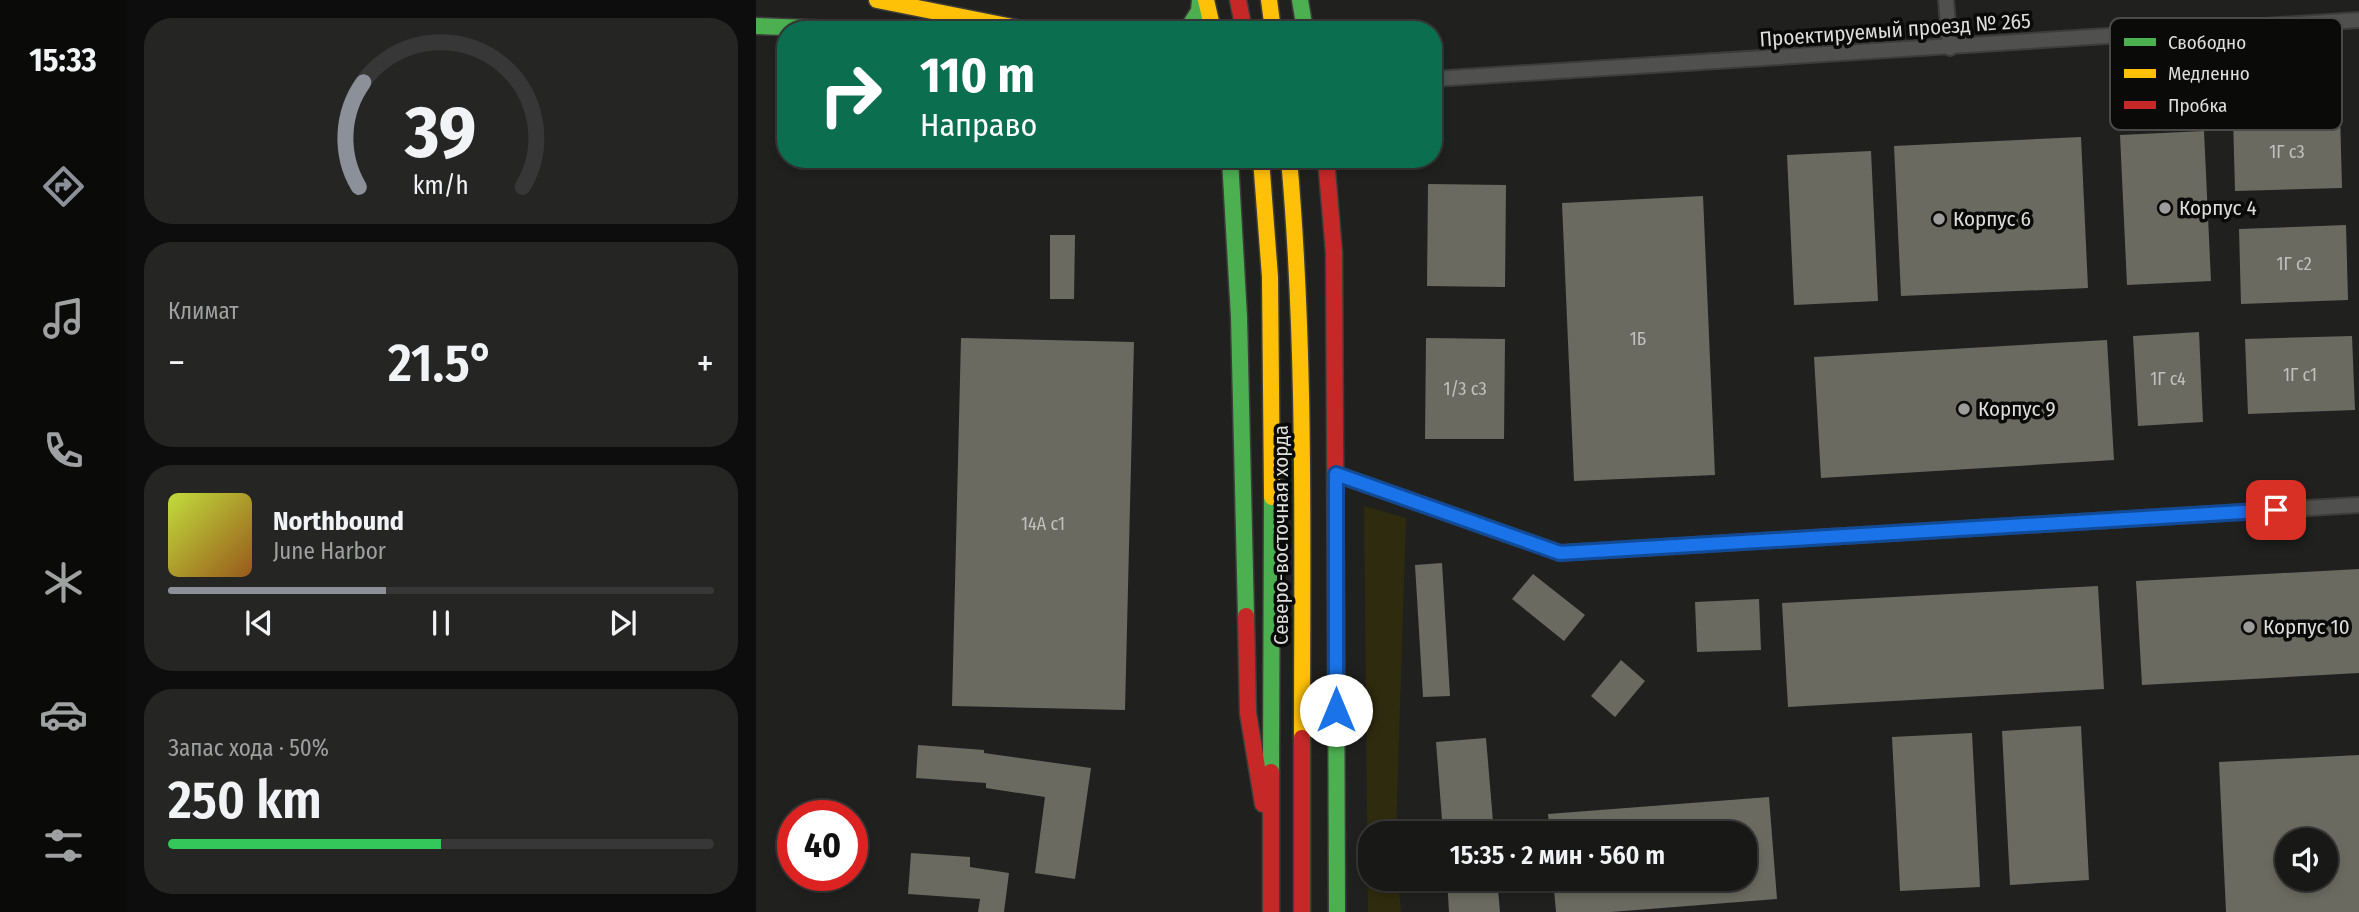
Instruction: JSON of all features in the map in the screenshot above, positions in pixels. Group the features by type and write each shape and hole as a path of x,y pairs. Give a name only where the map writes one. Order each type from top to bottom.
{"main road":[{"path":"877,0 982,21"},
{"path":"1193,21 1199,11 1200,0"},
{"path":"1206,0 1211,21"},
{"path":"1238,0 1242,21"},
{"path":"1269,0 1272,21"},
{"path":"1300,0 1304,21"},
{"path":"756,26 777,27"},
{"path":"1231,168 1239,317 1248,713 1271,845"},
{"name":"Северо-восточная хорда","path":"1262,168 1270,277 1272,398 1271,912"},
{"name":"Северо-восточная хорда","path":"1290,168 1296,238 1302,415 1302,912"},
{"path":"1327,168 1334,253 1337,912"},
{"path":"1329,912 1336,841"}],"street":[{"path":"1946,0 1950,48"},
{"name":"Проектируемый проезд № 265","path":"1442,78 2110,37"},
{"path":"1336,474 1560,553 2359,505"}],"shaded area":[{"path":"1364,506 1406,518 1396,821 1367,821"},
{"path":"1368,891 1399,891 1401,912 1368,912"}],"building":[{"path":"2233,130 2340,130 2342,188 2235,191"},
{"name":"Корпус 4","path":"2204,131 2211,281 2127,285 2120,135"},
{"path":"2081,137 2088,288 1901,296 1894,146"},
{"path":"1871,151 1878,301 1794,305 1787,155"},
{"path":"1428,184 1506,185 1505,287 1427,286"},
{"path":"1703,196 1715,475 1574,481 1562,203"},
{"path":"2346,225 2348,300 2241,304 2239,229"},
{"path":"1050,235 1075,235 1074,299 1050,299"},
{"path":"2199,332 2203,422 2138,426 2133,336"},
{"path":"2352,336 2355,410 2248,414 2245,339"},
{"path":"961,338 1134,342 1125,710 952,706"},
{"path":"1426,338 1505,339 1504,439 1425,439"},
{"name":"Корпус 9","path":"2107,340 2114,460 1821,478 1814,357"},
{"path":"1442,563 1450,696 1423,697 1415,565"},
{"name":"Корпус 10","path":"2359,569 2359,673 2142,685 2136,581"},
{"path":"1533,574 1585,615 1564,641 1512,599"},
{"path":"2098,586 2104,689 1788,707 1782,603"},
{"path":"1759,599 1761,650 1697,652 1695,602"},
{"path":"1621,660 1645,681 1615,717 1591,696"},
{"path":"2081,726 2089,880 2010,885 2002,731"},
{"path":"1972,733 1980,887 1900,891 1892,737"},
{"path":"1486,738 1493,821 1442,821 1436,742"},
{"path":"918,745 984,750 984,753 1091,768 1075,879 1035,873 1045,797 986,788 986,783 916,778"},
{"path":"2359,755 2359,912 2226,912 2219,762"},
{"path":"1769,797 1777,899 1611,912 1556,912 1554,891 1757,891 1757,821 1549,821 1548,814"},
{"path":"911,853 970,857 970,867 1009,873 1004,912 978,912 980,899 908,894"},
{"path":"1448,891 1498,891 1500,912 1449,912"}],"traffic: fast":[{"path":"1193,21 1199,11 1200,0"},
{"path":"1300,0 1304,21"},
{"path":"756,26 777,27"},
{"path":"1231,168 1239,317 1246,616"},
{"path":"1271,772 1272,497"},
{"path":"1336,620 1337,912"}],"traffic: slow":[{"path":"877,0 982,21"},
{"path":"1206,0 1211,21"},
{"path":"1269,0 1272,21"},
{"path":"1262,168 1270,277 1272,497"},
{"path":"1290,168 1301,376 1302,738"}],"traffic: jam":[{"path":"1238,0 1242,21"},
{"path":"1327,168 1334,253 1336,620"},
{"path":"1246,616 1248,713 1263,804"},
{"path":"1302,738 1302,912"},
{"path":"1271,772 1271,912"}],"place":[{"name":"Корпус 4","path":"2165,208"},
{"name":"Корпус 6","path":"1939,219"},
{"name":"Корпус 9","path":"1964,409"},
{"name":"Корпус 10","path":"2249,627"}],"route":[{"path":"1336,710 1336,474 1560,553 2276,510"}]}
